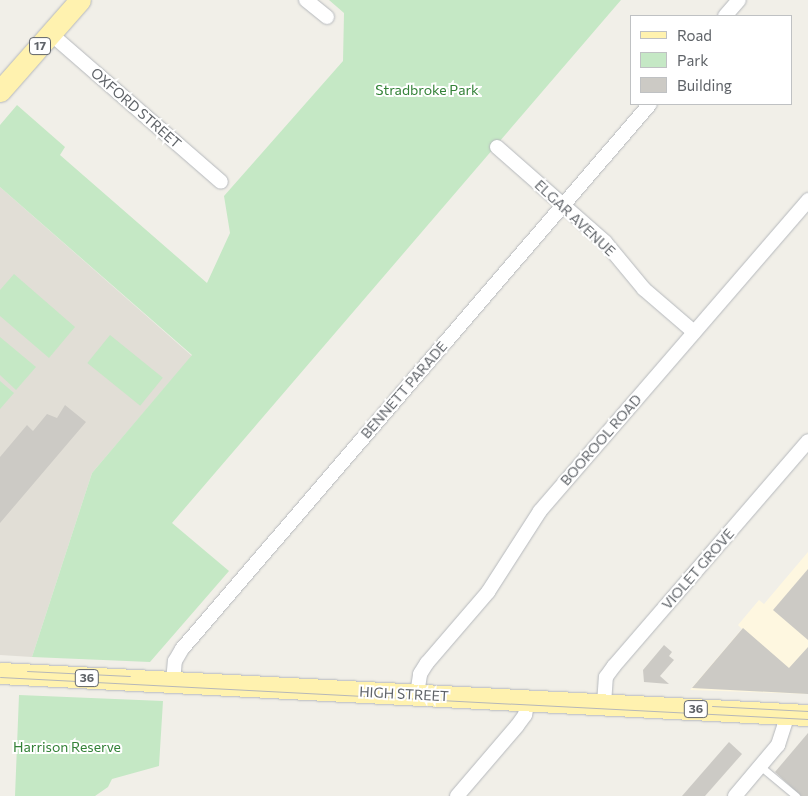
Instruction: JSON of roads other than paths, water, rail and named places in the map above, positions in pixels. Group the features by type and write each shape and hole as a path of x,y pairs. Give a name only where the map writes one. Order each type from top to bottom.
{"main road":[{"name":"17","path":"0,91 80,0"},
{"name":"HIGH STREET","path":"0,673 528,699 798,715"}],"street":[{"path":"306,0 327,17"},
{"path":"726,15 739,0"},
{"name":"OXFORD STREET","path":"51,34 221,182"},
{"name":"BENNETT PARADE","path":"173,682 175,661 182,649 649,105"},
{"name":"ELGAR AVENUE","path":"497,147 605,242 644,289 694,332"},
{"name":"BOOROOL ROAD","path":"417,694 420,674 427,663 488,592 540,511 808,200"},
{"name":"VIOLET GROVE","path":"604,704 606,677 614,666 808,441"},
{"path":"457,796 517,726 525,715 528,699"},
{"path":"735,796 782,739 798,715"}],"lane":[{"path":"760,766 796,796"}],"tram line":[{"path":"27,671 130,676"},
{"path":"0,677 808,719"},
{"path":"712,706 808,711"}],"park label":[{"name":"Stradbroke Park","path":"427,90"},
{"name":"Harrison Reserve","path":"67,747"}]}
